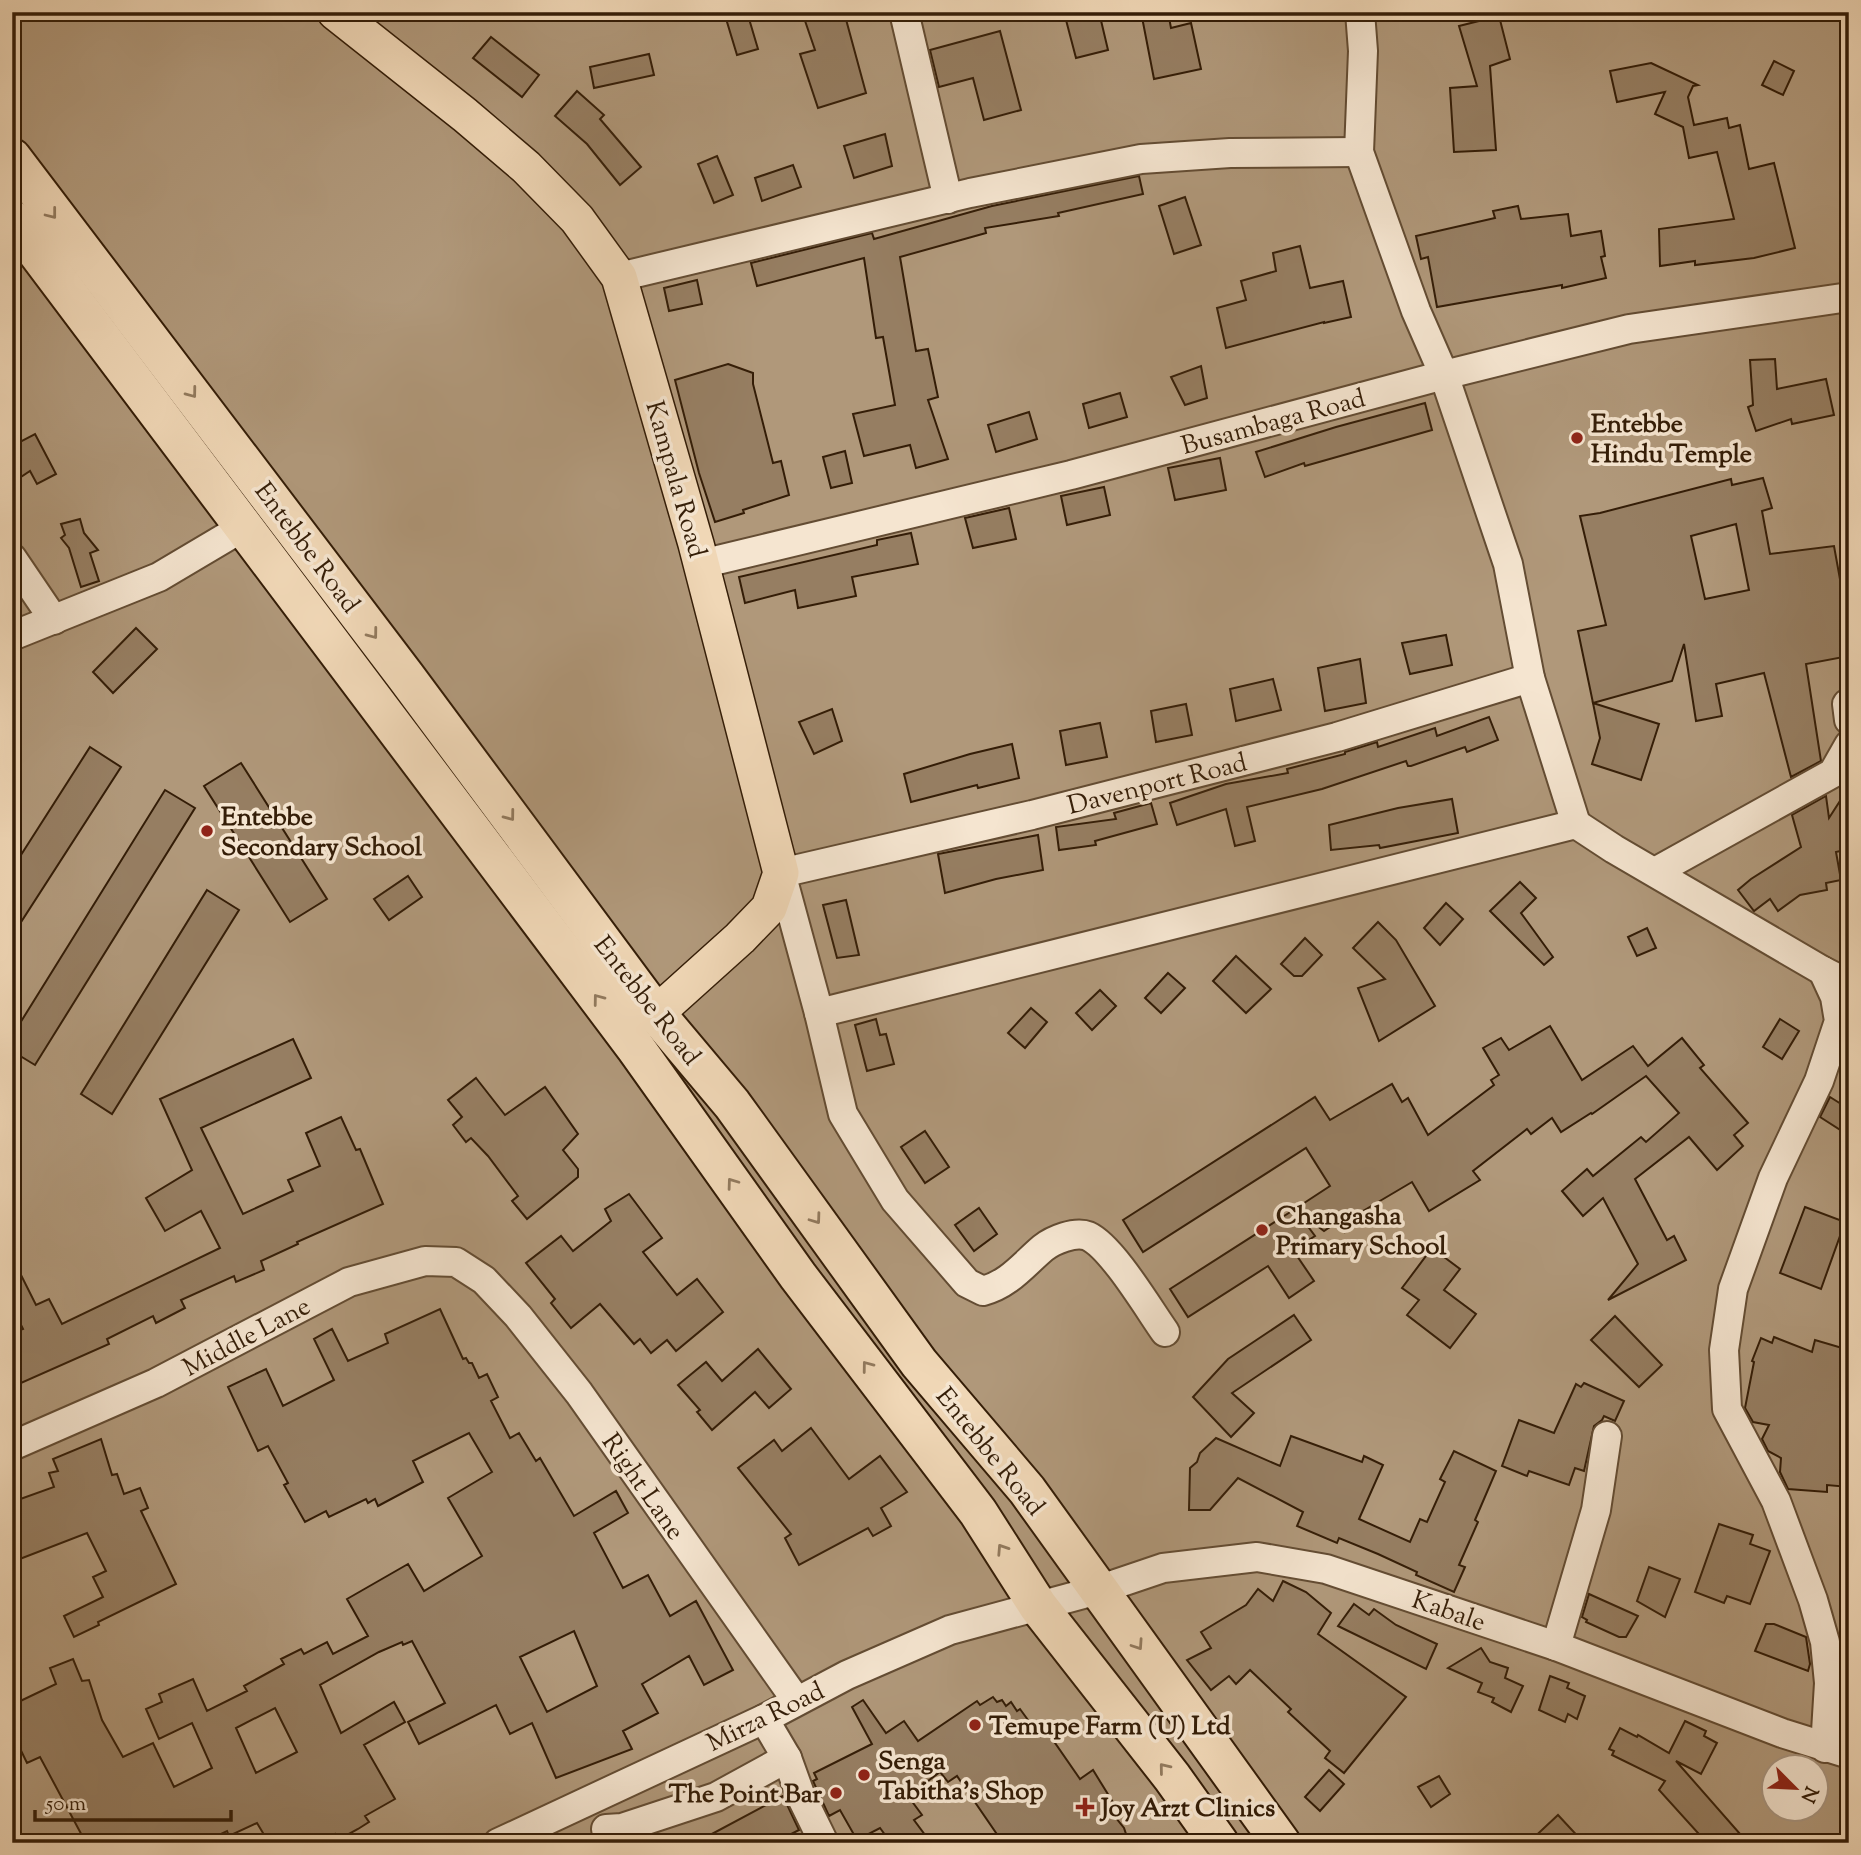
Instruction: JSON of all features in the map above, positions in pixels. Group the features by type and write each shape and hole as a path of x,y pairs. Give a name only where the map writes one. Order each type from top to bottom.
{"highway":[{"name":"Entebbe Road","path":"12,158 414,688 653,1010 732,1104 919,1363 1027,1490 1281,1843"},
{"name":"Entebbe Road","path":"12,219 635,1047 806,1286 978,1512 1038,1606 1172,1777 1219,1843"}],"main road":[{"name":"Kampala Road","path":"335,12 526,167 577,219 619,277 701,564 781,873"},
{"path":"653,1010 670,1001 769,908 781,873"}],"street":[{"path":"904,12 948,199"},
{"path":"1360,12 1363,51 1359,152 1416,311 1444,376 1508,564 1530,678 1576,824 1614,849 1849,984"},
{"path":"619,277 948,199 1141,159 1230,153 1359,152"},
{"name":"Busambaga Road","path":"701,564 1071,475 1629,329 1849,297"},
{"path":"12,636 159,577 245,526"},
{"path":"12,558 54,620"},
{"name":"Davenport Road","path":"781,873 1032,815 1337,737 1530,678"},
{"path":"1655,872 1833,774 1849,745"},
{"path":"819,1013 1576,824"},
{"path":"781,873 843,1114 895,1200 967,1283 983,1291 999,1286 1046,1245 1067,1236 1085,1235 1102,1245 1165,1332"},
{"path":"1823,971 1835,997 1839,1021 1819,1082 1773,1178 1733,1289 1724,1350 1727,1409 1776,1501 1825,1642 1837,1751"},
{"path":"1819,1082 1849,1043"},
{"name":"Middle Lane","path":"12,1446 156,1383 349,1282 425,1261 456,1262 484,1280"},
{"name":"Right Lane","path":"484,1280 518,1316 579,1393 796,1700"},
{"path":"1556,1646 1596,1510 1607,1436"},
{"name":"Kabale","path":"1038,1606 1098,1590 1163,1568 1257,1557 1326,1569 1556,1646 1837,1751"},
{"name":"Mirza Road","path":"498,1843 764,1718 847,1675 950,1630 1038,1606"},
{"path":"764,1718 788,1758 800,1794 824,1843"},
{"path":"594,1797 609,1836 622,1828 716,1797 788,1758"}],"shaded area":[{"path":"12,12 1849,12 1849,1843 12,1843"}],"building":[{"path":"724,12 747,12 758,49 737,55"},
{"path":"802,12 844,12 866,93 818,108 800,54 815,50"},
{"path":"1099,12 1108,50 1076,58 1066,20"},
{"path":"1141,12 1168,12 1171,28 1191,23 1201,69 1154,79"},
{"path":"1499,16 1510,59 1490,66 1496,150 1454,152 1450,88 1477,86 1459,26"},
{"path":"1000,31 1021,110 984,120 973,78 939,87 930,50"},
{"path":"491,37 539,75 522,97 473,58"},
{"path":"649,54 654,75 594,88 590,67"},
{"path":"1774,61 1794,71 1783,95 1762,85"},
{"path":"1651,63 1698,85 1693,86 1688,97 1694,125 1727,118 1729,128 1740,125 1749,169 1774,163 1795,248 1754,258 1660,266 1659,229 1734,219 1717,152 1689,158 1683,127 1655,114 1665,92 1617,102 1610,71"},
{"path":"577,91 604,115 600,119 641,167 620,185 587,144 555,116"},
{"path":"885,134 892,166 854,178 844,146"},
{"path":"717,156 733,195 714,203 698,164"},
{"path":"793,165 801,187 762,201 755,178"},
{"path":"1139,176 1143,194 1058,213 1059,216 985,228 986,233 900,257 916,351 928,349 938,397 928,400 948,459 916,468 910,445 864,456 853,414 895,405 883,337 876,338 864,258 757,286 751,263 872,233 874,239 992,206"},
{"path":"1185,197 1201,245 1174,254 1159,206"},
{"path":"1518,206 1521,219 1568,214 1571,236 1601,231 1605,256 1601,257 1606,278 1562,288 1562,285 1437,307 1428,257 1421,259 1416,236 1495,218 1493,211"},
{"path":"1300,246 1310,288 1343,281 1351,317 1226,348 1217,308 1246,300 1241,281 1276,271 1273,253"},
{"path":"697,280 702,304 669,311 664,288"},
{"path":"1775,359 1777,389 1826,379 1834,415 1792,424 1791,419 1756,431 1748,407 1753,405 1750,360"},
{"path":"728,364 753,373 753,384 773,463 781,461 789,495 715,522 699,473 675,380"},
{"path":"1201,366 1207,398 1185,405 1171,377"},
{"path":"1120,393 1127,417 1089,428 1083,404"},
{"path":"1425,403 1432,430 1305,466 1304,463 1265,477 1256,452"},
{"path":"1029,412 1037,439 996,452 988,425"},
{"path":"35,434 56,474 37,484 30,471 12,483 12,446"},
{"path":"845,451 852,483 831,488 823,457"},
{"path":"1220,458 1226,490 1175,500 1168,468"},
{"path":"1763,478 1772,508 1762,511 1770,554 1834,546 1849,629 1849,656 1806,664 1821,761 1791,777 1764,673 1716,684 1722,716 1696,721 1684,644 1672,681 1593,703 1578,631 1606,625 1580,516 1731,479 1732,485","holes":["1736,524 1749,590 1705,599 1691,536"]},
{"path":"1104,487 1110,515 1067,525 1061,496"},
{"path":"1009,508 1016,539 973,548 965,518"},
{"path":"80,519 84,533 98,550 90,553 99,581 81,587 69,548 61,538 65,535 61,524"},
{"path":"911,533 918,564 852,577 856,596 798,608 795,590 745,603 739,577 877,545 877,540"},
{"path":"136,628 157,649 113,693 93,672"},
{"path":"1446,635 1452,665 1410,674 1402,643"},
{"path":"1360,659 1366,703 1325,711 1318,668"},
{"path":"1273,679 1281,710 1236,721 1230,689"},
{"path":"1593,703 1659,724 1641,780 1592,764 1600,738"},
{"path":"1186,704 1192,735 1156,742 1151,711"},
{"path":"832,709 842,741 814,754 799,722"},
{"path":"1489,717 1498,740 1467,752 1465,747 1411,766 1408,766 1406,761 1322,789 1247,807 1255,841 1235,846 1226,809 1177,825 1170,803 1226,784 1288,773 1287,769 1345,754 1377,742 1378,747 1435,728 1437,736"},
{"path":"1100,723 1107,757 1066,765 1060,731"},
{"path":"1012,744 1019,778 978,788 977,785 911,802 904,774"},
{"path":"90,747 121,767 12,936 12,869"},
{"path":"241,763 327,899 290,922 204,786"},
{"path":"1849,787 1849,849 1836,852 1841,880 1826,883 1827,890 1800,895 1778,911 1770,899 1754,911 1738,890 1801,847 1792,815 1826,796 1829,818"},
{"path":"165,790 195,808 35,1065 12,1051 12,1036"},
{"path":"1452,799 1458,833 1380,848 1379,845 1331,850 1329,825 1398,808"},
{"path":"1151,803 1157,824 1095,841 1096,845 1059,850 1056,827 1116,819 1114,813"},
{"path":"1038,835 1043,870 945,893 938,854"},
{"path":"408,876 422,897 389,920 374,899"},
{"path":"1520,882 1536,898 1521,913 1553,957 1544,965 1490,911"},
{"path":"207,890 239,910 112,1114 81,1094"},
{"path":"846,900 859,955 837,958 823,905"},
{"path":"1446,903 1463,919 1440,945 1424,928"},
{"path":"1378,922 1396,940 1435,1006 1379,1041 1358,988 1385,979 1353,948"},
{"path":"1647,928 1656,948 1637,956 1628,937"},
{"path":"1305,938 1322,955 1302,976 1294,976 1281,964"},
{"path":"1236,956 1271,989 1246,1013 1213,981"},
{"path":"1168,973 1185,988 1161,1013 1145,998"},
{"path":"1100,990 1116,1006 1092,1030 1076,1013"},
{"path":"1031,1008 1047,1022 1025,1048 1008,1033"},
{"path":"876,1019 880,1035 886,1034 894,1064 867,1071 855,1025"},
{"path":"1780,1019 1799,1031 1782,1059 1763,1047"},
{"path":"1550,1026 1582,1080 1633,1046 1648,1066 1682,1038 1704,1065 1700,1068 1748,1123 1734,1135 1743,1146 1717,1170 1689,1137 1635,1179 1667,1240 1674,1236 1686,1260 1608,1300 1638,1264 1603,1198 1583,1216 1562,1191 1587,1169 1593,1176 1641,1137 1646,1142 1679,1113 1646,1076 1561,1132 1552,1118 1531,1134 1527,1129 1473,1171 1480,1180 1429,1211 1412,1182 1363,1211 1367,1217 1345,1232 1339,1221 1324,1231 1295,1209 1330,1186 1306,1148 1143,1252 1123,1220 1315,1097 1330,1120 1392,1084 1402,1102 1408,1098 1428,1135 1494,1085 1491,1080 1499,1075 1483,1048 1501,1038 1509,1050"},
{"path":"293,1039 311,1078 201,1128 243,1214 293,1191 288,1180 320,1166 306,1133 341,1117 356,1150 360,1149 383,1204 261,1261 264,1270 236,1282 234,1276 181,1300 185,1308 156,1323 153,1316 107,1339 109,1344 12,1387 12,1333 23,1329 12,1307 12,1257 36,1305 49,1299 62,1324 220,1248 201,1211 165,1231 146,1198 192,1170 160,1099"},
{"path":"476,1078 505,1115 545,1087 578,1134 563,1150 578,1169 578,1177 527,1219 512,1201 518,1196 488,1156 471,1138 466,1142 453,1125 462,1117 448,1100"},
{"path":"1830,1097 1849,1109 1849,1119 1842,1131 1820,1117"},
{"path":"925,1131 949,1167 925,1183 901,1147"},
{"path":"629,1194 662,1238 643,1252 677,1295 697,1279 723,1312 676,1351 667,1340 651,1353 640,1339 634,1344 600,1304 571,1328 551,1303 555,1299 526,1263 561,1236 573,1251 611,1221 605,1209"},
{"path":"1805,1207 1845,1222 1821,1289 1780,1273"},
{"path":"979,1208 997,1234 974,1251 955,1225"},
{"path":"1295,1209 1315,1236 1293,1250 1314,1281 1289,1298 1268,1266 1188,1317 1170,1289"},
{"path":"1432,1248 1460,1269 1444,1290 1476,1314 1450,1348 1407,1315 1419,1300 1402,1288"},
{"path":"440,1309 463,1359 466,1358 472,1363 479,1378 487,1374 498,1397 491,1401 510,1438 519,1433 536,1461 540,1458 574,1516 616,1491 628,1513 594,1533 623,1588 648,1575 670,1616 696,1601 733,1670 704,1685 689,1656 642,1684 658,1713 623,1731 632,1749 556,1778 532,1723 510,1734 496,1705 419,1744 408,1722 445,1703 412,1641 403,1645 402,1642 320,1685 341,1733 394,1702 405,1722 364,1745 395,1799 365,1816 369,1822 358,1829 338,1840 335,1834 322,1843 269,1843 257,1823 229,1836 227,1831 202,1843 193,1843 190,1835 172,1843 86,1843 40,1757 27,1763 12,1732 12,1705 56,1684 50,1668 73,1659 82,1681 89,1680 102,1720 123,1757 153,1743 174,1787 212,1768 192,1723 159,1739 146,1709 162,1702 159,1694 193,1679 207,1711 247,1691 244,1686 284,1664 281,1659 301,1649 304,1654 327,1642 333,1654 368,1636 347,1599 408,1564 424,1591 482,1556 448,1498 492,1472 469,1433 413,1461 423,1482 378,1506 375,1499 368,1503 366,1499 329,1517 326,1511 305,1522 284,1485 288,1483 268,1446 258,1451 228,1387 266,1369 283,1406 334,1380 314,1339 332,1329 348,1361 388,1343 385,1334","holes":["574,1631 597,1686 547,1712 520,1657","275,1708 297,1752 256,1773 236,1728"]},
{"path":"1294,1315 1311,1340 1232,1393 1254,1413 1231,1437 1193,1397 1228,1359"},
{"path":"1615,1316 1662,1365 1639,1387 1591,1340"},
{"path":"1774,1337 1812,1352 1815,1340 1849,1350 1849,1487 1827,1485 1827,1492 1788,1489 1780,1472 1781,1458 1768,1451 1762,1439 1769,1425 1753,1422 1745,1408 1754,1362 1752,1361 1761,1338 1772,1343"},
{"path":"758,1349 791,1389 769,1408 755,1392 712,1430 697,1412 700,1410 678,1385 706,1362 722,1381"},
{"path":"1584,1383 1624,1401 1615,1421 1604,1416 1594,1426 1584,1471 1575,1468 1569,1485 1529,1471 1527,1476 1502,1466 1519,1420 1554,1433 1576,1384 1581,1387"},
{"path":"811,1428 849,1479 880,1456 907,1492 881,1508 891,1526 873,1536 868,1528 799,1565 785,1538 791,1534 738,1468 774,1440 782,1451"},
{"path":"1291,1436 1362,1462 1364,1456 1383,1465 1359,1519 1410,1542 1420,1519 1427,1522 1445,1482 1440,1479 1454,1451 1496,1471 1459,1565 1465,1567 1454,1592 1378,1554 1339,1538 1337,1543 1297,1526 1303,1512 1238,1478 1210,1510 1189,1510 1190,1468 1197,1462 1200,1453 1216,1438 1280,1466"},
{"path":"101,1439 112,1475 117,1474 124,1494 140,1488 148,1508 141,1511 176,1584 98,1622 99,1625 74,1637 64,1616 103,1597 93,1577 106,1571 87,1533 12,1562 12,1502 54,1487 49,1473 58,1471 53,1459"},
{"path":"1719,1524 1753,1535 1750,1544 1770,1551 1750,1604 1727,1596 1724,1603 1695,1592"},
{"path":"1649,1567 1680,1579 1665,1617 1637,1601"},
{"path":"1283,1581 1306,1592 1331,1613 1318,1634 1406,1697 1344,1773 1325,1758 1330,1751 1288,1712 1291,1709 1250,1670 1236,1684 1229,1676 1211,1690 1187,1660 1211,1648 1201,1632 1246,1605 1258,1589 1273,1601"},
{"path":"1589,1594 1638,1616 1626,1637 1619,1637 1586,1622 1582,1617"},
{"path":"1354,1604 1369,1615 1374,1609 1396,1625 1437,1644 1426,1669 1338,1626"},
{"path":"1766,1624 1774,1624 1806,1637 1810,1664 1808,1671 1755,1651"},
{"path":"1481,1648 1490,1662 1508,1668 1505,1678 1523,1686 1511,1712 1492,1702 1494,1698 1478,1692 1482,1683 1448,1668"},
{"path":"1550,1676 1569,1683 1567,1688 1585,1696 1577,1719 1568,1714 1565,1722 1539,1710"},
{"path":"993,1697 997,1702 1002,1700 1006,1706 1011,1702 1017,1711 1020,1709 1039,1735 1046,1730 1080,1779 1093,1770 1114,1804 1108,1808 1124,1828 1129,1843 1003,1843 957,1776 948,1782 940,1772 908,1796 922,1815 914,1820 931,1843 891,1843 880,1828 857,1840 840,1810 829,1816 813,1781 817,1779 814,1773 872,1744 852,1707 863,1700 886,1733 904,1721 918,1741 977,1701 980,1705"},
{"path":"1685,1721 1706,1731 1704,1736 1717,1743 1701,1774 1676,1761 1748,1843 1707,1843 1659,1790 1665,1781 1612,1755 1614,1751 1609,1749 1620,1728 1669,1753"},
{"path":"1329,1770 1344,1784 1320,1811 1305,1797"},
{"path":"1439,1776 1450,1794 1431,1807 1418,1787"},
{"path":"783,1796 799,1830 774,1843 695,1843"},
{"path":"1558,1815 1584,1843 1528,1843"}],"place":[{"name":"Entebbe Hindu Temple","path":"1577,438"},
{"name":"Entebbe Secondary School","path":"207,831"},
{"name":"Changasha Primary School","path":"1262,1230"},
{"name":"Temupe Farm (U) Ltd","path":"975,1725"},
{"name":"Senga Tabitha's Shop","path":"864,1775"},
{"name":"The Point Bar","path":"836,1793"},
{"name":"Joy Arzt Clinics","path":"1085,1807"}]}
